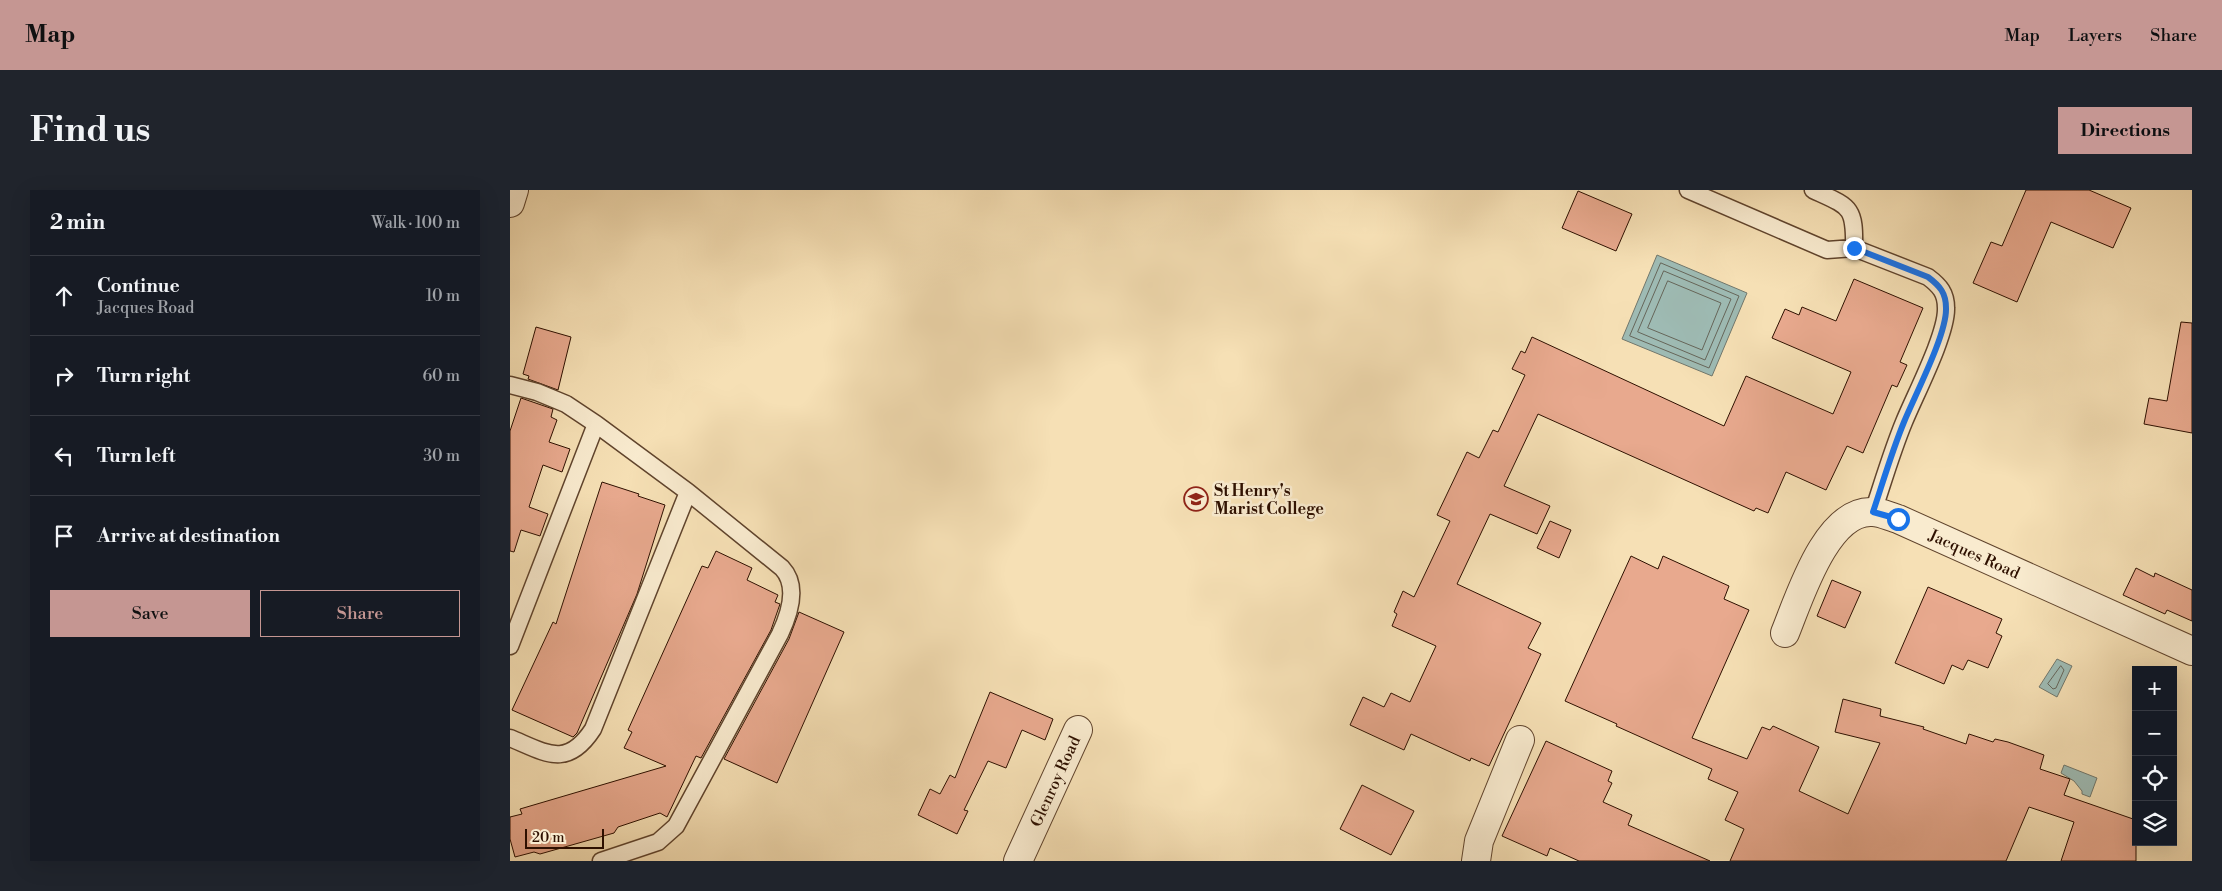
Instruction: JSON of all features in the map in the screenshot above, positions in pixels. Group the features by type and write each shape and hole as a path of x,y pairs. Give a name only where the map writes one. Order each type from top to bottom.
{"street":[{"path":"510,203 514,190"},
{"path":"1785,633 1812,566 1840,525 1852,517 1873,512"},
{"name":"Jacques Road","path":"1873,512 1898,519 2192,651"},
{"name":"Glenroy Road","path":"1018,861 1078,730"},
{"path":"1476,861 1479,841 1520,740"}],"lane":[{"path":"1688,190 1827,250 1854,248 1928,277 1945,294 1946,310 1940,335 1903,424 1873,512"},
{"path":"1813,190 1848,208 1854,217 1854,248"},
{"path":"510,385 537,392 566,404 596,424 688,492 786,572 790,581 789,612 780,634 676,826 658,842 601,861"},
{"path":"510,646 596,424"},
{"path":"510,738 544,752 560,755 575,751 586,741 593,729 688,492"}],"water":[{"path":"1657,255 1747,293 1712,376 1622,339"},
{"path":"2057,659 2072,666 2057,697 2039,687"},
{"path":"2064,765 2097,778 2090,797 2082,794 2082,791 2074,781 2061,773"}],"building":[{"path":"2026,190 2089,190 2131,208 2113,248 2051,222 2017,302 1973,283 1991,242 2002,246"},
{"path":"1578,191 1632,214 1616,251 1562,228"},
{"path":"1854,279 1923,308 1900,362 1907,365 1897,387 1892,385 1863,453 1847,446 1826,490 1786,472 1768,513 1756,508 1754,511 1538,414 1504,486 1550,506 1537,534 1490,514 1457,584 1541,623 1528,648 1541,654 1489,766 1471,758 1470,761 1411,734 1404,750 1350,725 1363,697 1384,707 1391,693 1410,702 1436,646 1392,626 1397,614 1394,612 1403,591 1414,597 1450,521 1437,515 1467,452 1479,458 1493,430 1498,432 1525,375 1512,369 1521,351 1525,353 1532,337 1724,426 1746,376 1833,414 1851,372 1772,338 1785,309 1799,315 1802,307 1836,321"},
{"path":"2181,322 2192,323 2192,433 2144,424 2149,398 2167,401"},
{"path":"536,327 571,337 558,390 528,379 529,376 523,374"},
{"path":"521,398 553,409 551,417 557,420 549,442 570,449 562,472 543,465 529,507 548,514 540,536 521,530 514,552 510,551 510,431"},
{"path":"602,482 665,505 637,594 577,733 573,737 512,710 553,622 556,624"},
{"path":"1550,521 1571,530 1559,558 1537,548"},
{"path":"716,551 752,568 747,580 778,595 775,602 780,604 771,630 701,758 696,756 667,817 660,813 618,827 614,833 540,854 534,852 515,857 510,839 510,817 522,814 520,809 666,766 624,748 632,732 628,730 702,566 708,568"},
{"path":"1631,556 1658,569 1663,556 1729,586 1724,599 1749,610 1692,738 1747,759 1762,727 1770,730 1773,726 1819,747 1799,791 1848,814 1880,743 1835,732 1843,699 1881,709 1880,716 1924,727 1923,729 1966,744 1969,734 1993,742 1995,739 2008,742 2044,755 2040,769 2070,779 2064,795 2132,819 2132,846 2136,846 2136,861 2061,861 2074,822 2029,807 2006,861 1730,861 1744,829 1725,820 1738,792 1708,779 1712,769 1565,701"},
{"path":"2136,568 2154,577 2155,573 2192,590 2192,621 2167,610 2165,614 2123,595"},
{"path":"1832,580 1861,592 1845,628 1817,616"},
{"path":"1928,587 2002,619 1996,633 2002,636 1988,668 1968,660 1963,670 1952,665 1944,684 1895,663"},
{"path":"799,612 844,632 777,783 724,759 789,639"},
{"path":"990,692 1053,719 1045,740 1022,730 1006,768 988,761 964,810 968,811 957,834 918,815 930,789 940,794 950,775 955,778"},
{"path":"1546,741 1612,771 1608,781 1612,783 1603,802 1632,815 1628,825 1710,861 1579,861 1550,848 1547,856 1502,836"},
{"path":"1362,785 1414,811 1391,855 1340,829"}],"place":[{"name":"St Henry's Marist College","path":"1196,499"}],"route":[{"path":"1854,248 1928,277 1945,294 1946,310 1942,328 1903,424 1873,512 1898,519"}]}
